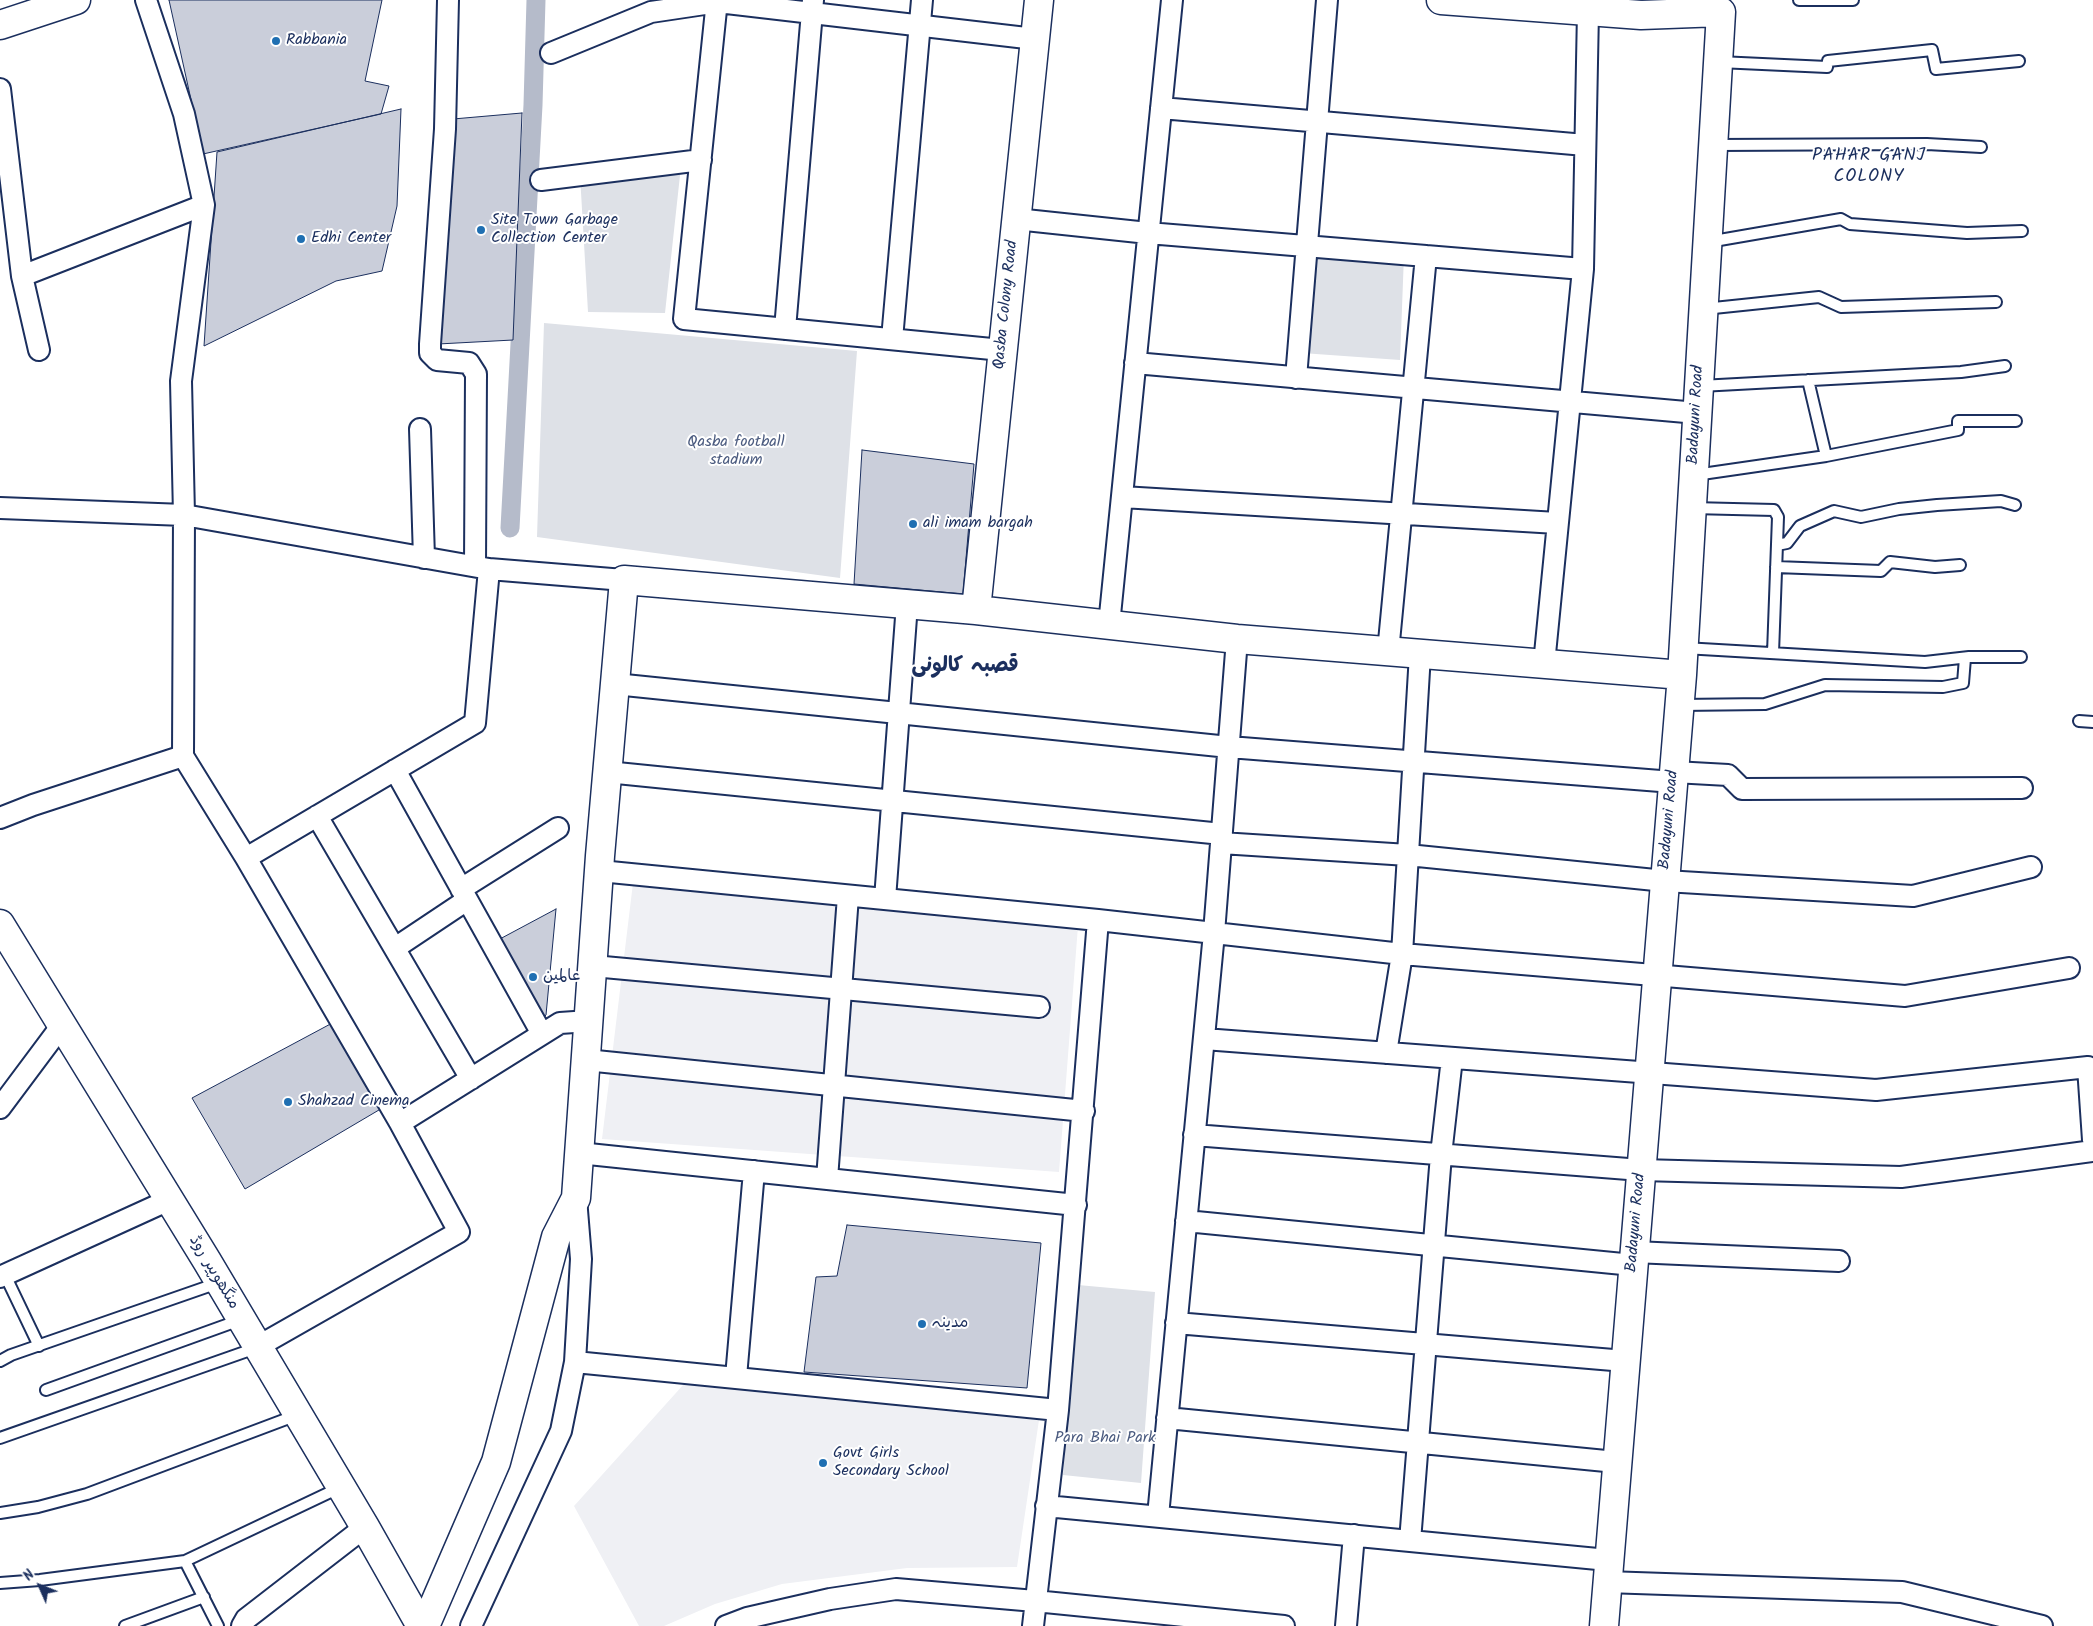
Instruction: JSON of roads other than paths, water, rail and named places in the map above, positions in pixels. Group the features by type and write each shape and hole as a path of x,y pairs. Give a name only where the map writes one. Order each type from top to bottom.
{"street":[{"path":"0,25 41,5 76,0"},
{"path":"146,0 184,114 204,205 182,382 184,515 183,756 246,858 400,1123 459,1232 257,1347"},
{"path":"246,858 475,723 482,568 476,374 469,364 437,360 430,353 445,129 448,0"},
{"path":"892,339 922,0"},
{"name":"Qasba Colony Road","path":"976,610 1040,0"},
{"path":"1109,625 1172,0"},
{"path":"1296,378 1327,0"},
{"path":"1441,0 1641,15 1712,6"},
{"path":"551,53 649,6 717,1 812,7 920,26 1035,39"},
{"path":"717,1 684,319 1002,350"},
{"name":"Badayuni Road","path":"1604,1626 1607,1571 1682,675 1718,62 1712,6"},
{"path":"785,329 812,7"},
{"path":"1544,664 1583,269 1588,11"},
{"path":"0,89 2,125 22,276 39,350"},
{"path":"1161,108 1585,145"},
{"path":"541,180 701,160"},
{"path":"22,276 204,205"},
{"path":"1016,218 1148,233 1583,269"},
{"path":"1388,652 1399,514 1426,256"},
{"path":"1135,363 1697,413"},
{"path":"420,429 424,558"},
{"path":"1122,497 1557,523"},
{"path":"0,508 184,515 482,568 976,610 1237,639 1682,675"},
{"path":"470,1626 561,1431 575,1362 581,1258 576,1198 624,580"},
{"path":"886,899 908,604"},
{"path":"1158,1516 1214,933 1237,639"},
{"path":"1386,1053 1402,954 1420,654"},
{"path":"615,684 1229,747 1674,777 1728,775 1742,789 2022,788"},
{"path":"2,810 183,756"},
{"path":"395,770 542,1034"},
{"path":"608,772 894,801 1222,839 1665,880 1913,896 2032,867"},
{"path":"317,816 471,1078"},
{"path":"395,948 464,895 558,828"},
{"path":"600,872 1098,920 1402,954 1905,996 2069,968"},
{"path":"828,1179 848,896"},
{"path":"1033,1626 1058,1410 1084,1111 1098,920"},
{"name":"منگھوپیر روڈ","path":"0,924 219,1282 365,1527 421,1626"},
{"path":"593,966 1039,1007"},
{"path":"400,1123 560,1023 589,1021"},
{"path":"0,1108 62,1025"},
{"path":"1204,1039 1876,1090 2088,1067 2093,1140"},
{"path":"1410,1540 1441,1155 1452,1058"},
{"path":"586,1060 1084,1111"},
{"path":"1194,1135 1641,1170 1901,1177 2093,1151"},
{"path":"580,1153 1076,1205"},
{"path":"736,1377 754,1171"},
{"path":"425,1626 496,1462 556,1237 576,1198"},
{"path":"2,1276 169,1200"},
{"path":"1186,1221 1435,1245 1634,1258 1839,1262"},
{"path":"1176,1323 1625,1361"},
{"path":"575,1362 1058,1410"},
{"path":"1167,1418 1616,1462"},
{"path":"1046,1506 1410,1540 1607,1571 1902,1592 2042,1626"},
{"path":"242,1626 246,1619 365,1527"},
{"path":"1346,1626 1354,1535"},
{"path":"726,1626 747,1618 830,1599 896,1589 1284,1626"}],"lane":[{"path":"1799,0 1853,0"},
{"path":"1718,62 1827,67 1828,61 1932,50 1936,69 2019,61"},
{"path":"1713,145 1927,144 1981,147"},
{"path":"1707,242 1841,219 1850,224 1967,232 2022,231"},
{"path":"1703,309 1819,297 1841,307 1996,302"},
{"path":"1698,386 1961,372 2005,366"},
{"path":"1808,380 1826,456"},
{"path":"1694,475 1826,456 1958,430 1958,421 2016,421"},
{"path":"1777,545 1787,543 1800,526 1834,511 1861,517 1899,509 1937,505 2001,501 2015,505"},
{"path":"1692,508 1774,510 1778,517 1773,653"},
{"path":"1776,567 1881,571 1890,562 1935,567 1960,565"},
{"path":"1683,648 1925,662 1966,658 2021,657"},
{"path":"1679,705 1765,704 1825,685 1942,687 1963,683 1966,658"},
{"path":"2079,721 2093,722"},
{"path":"2,1276 39,1346"},
{"path":"0,1361 219,1282"},
{"path":"46,1390 241,1319"},
{"path":"0,1438 257,1347"},
{"path":"0,1513 38,1507 87,1494 298,1415"},
{"path":"0,1583 40,1580 185,1561 341,1487"},
{"path":"185,1561 218,1626"},
{"path":"125,1626 204,1597"}],"waterway":[{"path":"510,528 533,105 536,0"}],"place":[{"name":"Rabbania","path":"276,41"},
{"name":"Site Town Garbage Collection Center","path":"481,230"},
{"name":"Edhi Center","path":"301,239"},
{"name":"ali imam bargah","path":"913,524"},
{"name":"عالمین","path":"533,977"},
{"name":"Shahzad Cinema","path":"288,1102"},
{"name":"مدینہ","path":"922,1324"},
{"name":"Govt Girls Secondary School","path":"823,1463"}],"district":[{"name":"PAHAR GANJ COLONY","path":"1869,167"},
{"name":"قصبہ کالونی","path":"965,667"}],"park label":[{"name":"Qasba football stadium","path":"736,452"},
{"name":"Para Bhai Park","path":"1105,1439"}]}
